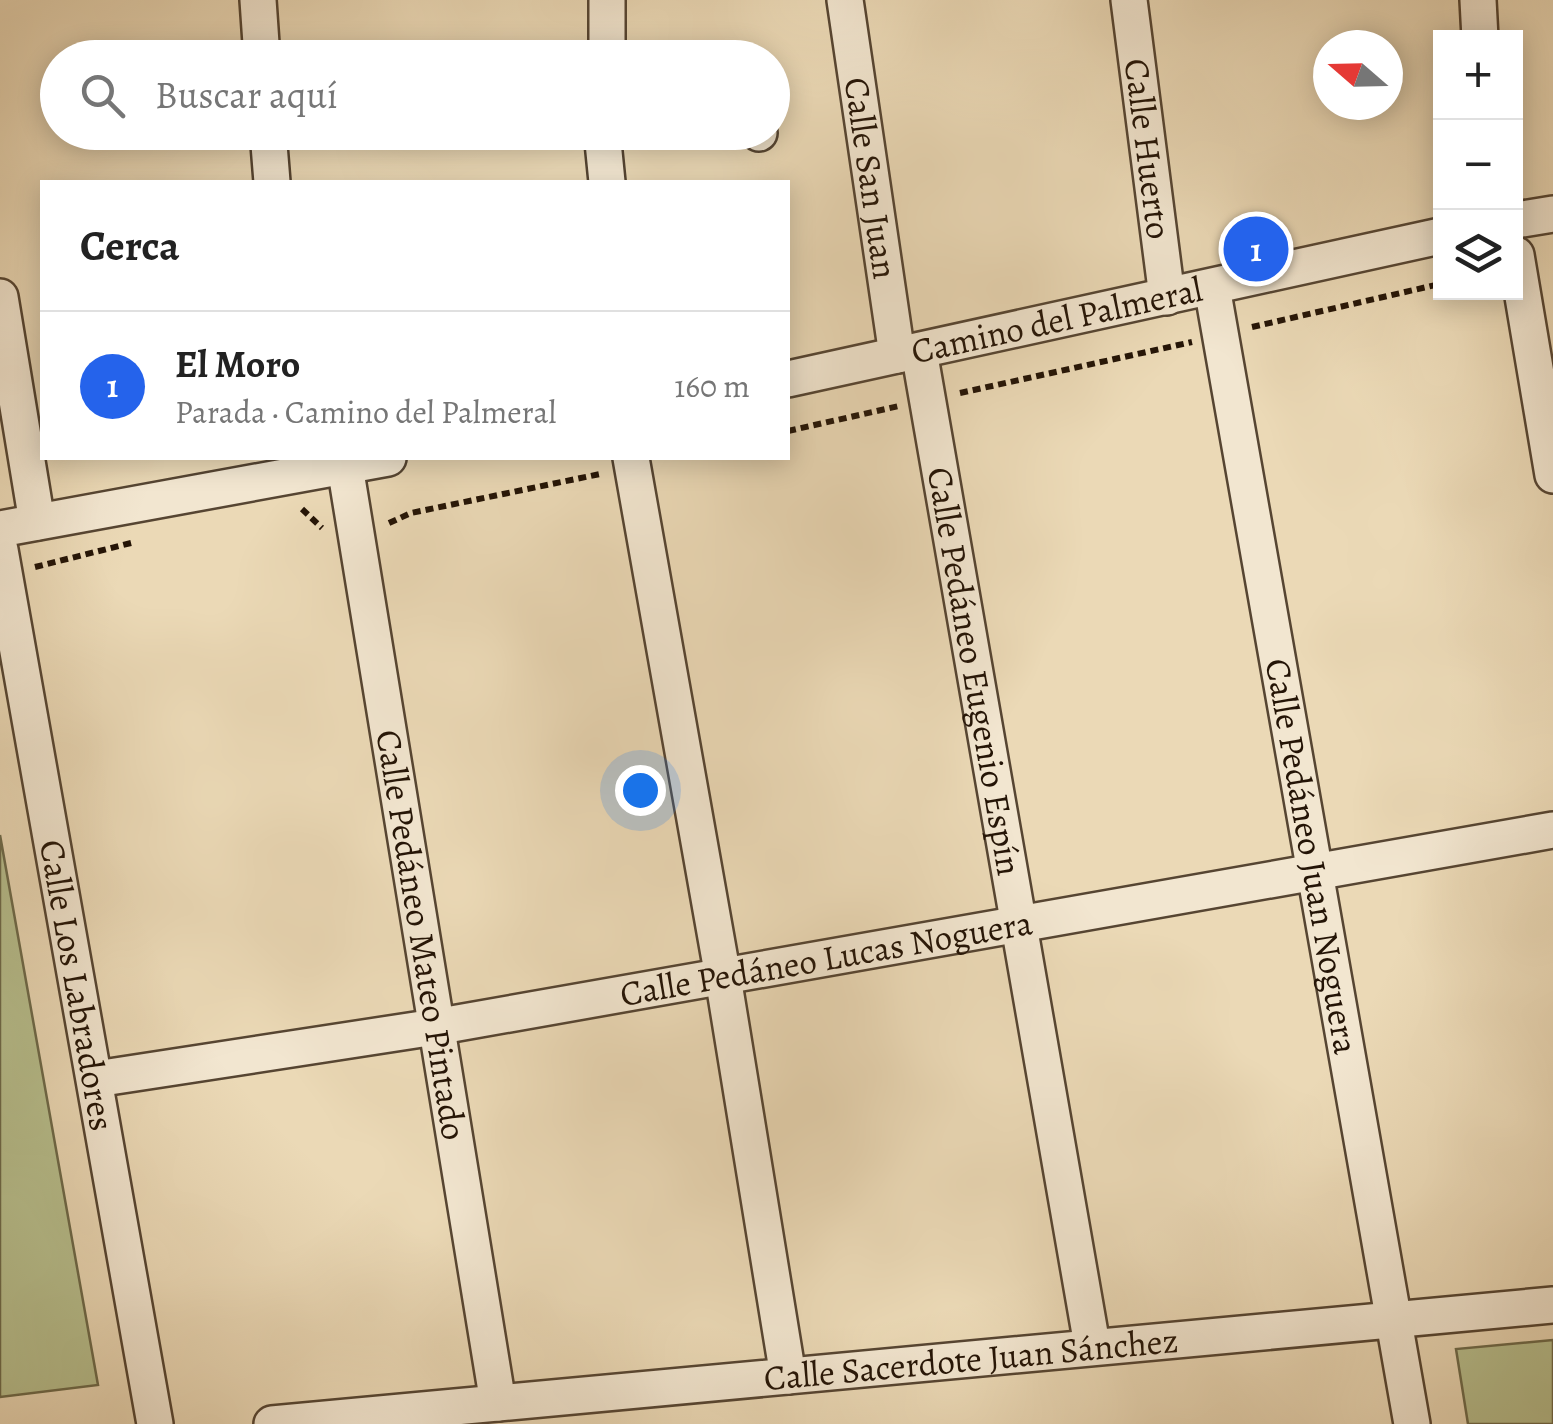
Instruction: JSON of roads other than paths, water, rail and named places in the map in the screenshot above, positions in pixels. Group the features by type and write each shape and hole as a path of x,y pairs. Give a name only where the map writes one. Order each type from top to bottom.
{"street":[{"path":"258,0 261,40"},
{"path":"607,40 608,0"},
{"name":"Calle San Juan","path":"845,0 908,353"},
{"name":"Calle Huerto","path":"1129,0 1167,297"},
{"path":"1478,0 1480,30"},
{"path":"269,150 272,180"},
{"path":"604,150 608,180"},
{"path":"1523,219 1553,214"},
{"name":"Camino del Palmeral","path":"790,379 1433,238"},
{"name":"Calle Pedáneo Juan Noguera","path":"1212,288 1412,1424"},
{"path":"1523,297 1553,475"},
{"path":"0,298 37,522"},
{"name":"Calle Pedáneo Eugenio Espín","path":"908,353 928,400 1092,1345"},
{"path":"0,529 294,466 345,466 377,460"},
{"path":"631,460 724,976 788,1376"},
{"name":"Calle Pedáneo Mateo Pintado","path":"345,466 498,1403"},
{"name":"Calle Los Labradores","path":"0,550 155,1424"},
{"name":"Calle Pedáneo Lucas Noguera","path":"96,1079 435,1027 1021,927 1553,830"},
{"name":"Calle Sacerdote Juan Sánchez","path":"272,1424 1553,1305"}],"place":[{"name":"El Moro","path":"1256,249"}]}
